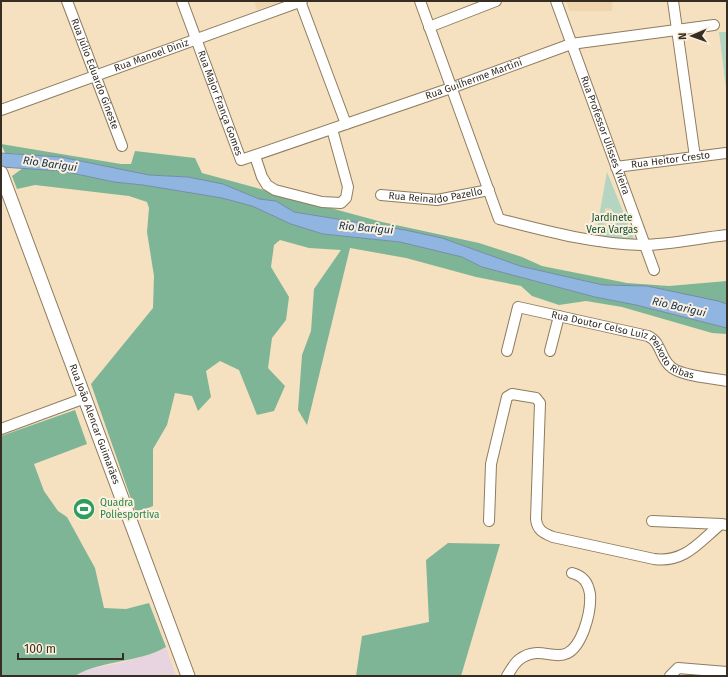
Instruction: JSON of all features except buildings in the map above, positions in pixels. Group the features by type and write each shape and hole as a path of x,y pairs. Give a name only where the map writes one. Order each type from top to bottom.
{"main road":[{"name":"Rua João Alencar Guimarães","path":"2,177 188,676"}],"street":[{"name":"Rua Júlio Eduardo Gineste","path":"67,1 94,76 122,146"},
{"name":"Rua Major França Gomes","path":"182,1 241,160"},
{"name":"Rua Manoel Diniz","path":"1,110 195,38 301,1"},
{"path":"301,1 346,124"},
{"name":"Rua Reinaldo Pazello","path":"420,1 499,219 564,236 597,241 644,245"},
{"path":"429,27 496,1"},
{"name":"Rua Professor Ulisses Vieira","path":"556,1 654,270"},
{"path":"673,1 695,157"},
{"name":"Rua Guilherme Martini","path":"241,160 451,88 571,44 714,25"},
{"path":"255,156 262,177 267,185 275,190 322,202 341,203 346,198 348,187 332,129"},
{"name":"Rua Heitor Cresto","path":"616,167 726,153"},
{"name":"Rua Reinaldo Pazello","path":"381,195 437,200 489,190"},
{"path":"644,245 727,235"},
{"name":"Rua Doutor Celso Luiz Peixoto Ribas","path":"507,351 518,307 648,336 656,341 670,367 686,373 727,381"},
{"path":"550,351 559,316"},
{"path":"489,521 491,464 507,397 512,394 536,398 540,403 537,524 542,532 553,537 616,551 632,551 644,557 669,560 682,556 724,524"},
{"path":"1,429 85,398"},
{"path":"652,521 724,524"},
{"path":"507,676 516,662 525,656 565,656 574,651 578,646 585,627 590,602 586,582 582,576 572,573"},
{"path":"670,676 678,668 727,672"}],"shaded area":[{"path":"254,1 283,1 257,10"},
{"path":"566,1 613,1 612,11 570,11"},
{"path":"166,647 176,676 75,676 84,670 120,663 158,652"}],"green space":[{"path":"719,32 727,32 727,96"},
{"path":"1,144 121,164 131,164 135,151 195,158 202,173 382,222 479,243 522,257 542,266 627,283 669,286 727,281 727,304 647,286 603,285 520,266 442,238 405,230 294,212 276,201 259,199 223,184 188,177 149,175 61,157 5,153"},
{"path":"23,168 62,171 114,182 143,185 222,198 252,206 291,224 323,234 400,242 462,257 482,267 595,297 636,305 727,328 727,334 712,333 622,307 586,301 559,305 532,296 521,286 476,277 406,258 350,248 307,425 298,410 302,355 311,331 314,289 341,250 309,248 280,240 274,245 271,267 289,297 286,320 272,338 268,368 285,386 274,411 257,415 239,370 220,361 206,371 211,397 198,411 192,396 175,393 167,425 153,449 153,506 136,513 91,384 153,308 154,276 147,232 149,208 147,202 129,196 35,185 17,189 12,176"},
{"name":"Jardinete Vera Vargas","path":"607,172 635,241 595,239"},
{"path":"75,410 87,444 34,464 44,491 58,511 67,517 95,568 104,608 126,609 149,603 166,647 144,656 96,667 75,676 1,676 1,436"},
{"name":"Quadra Poliesportiva","path":"85,501 90,516 83,518 78,503"},
{"path":"448,543 500,544 461,676 356,676 362,636 429,622 426,560"}],"sand":[{"path":"605,208 612,209 609,229 603,228"}],"water":[{"name":"Rio Barigui","path":"1,153 61,157 149,175 188,177 223,184 259,199 276,201 294,212 405,230 442,238 520,266 603,285 647,286 718,301 727,304 727,328 636,305 595,297 482,267 462,257 400,242 323,234 291,224 252,206 222,198 143,185 114,182 62,171 1,167"}],"place":[{"name":"Quadra Poliesportiva","path":"84,509"}]}
